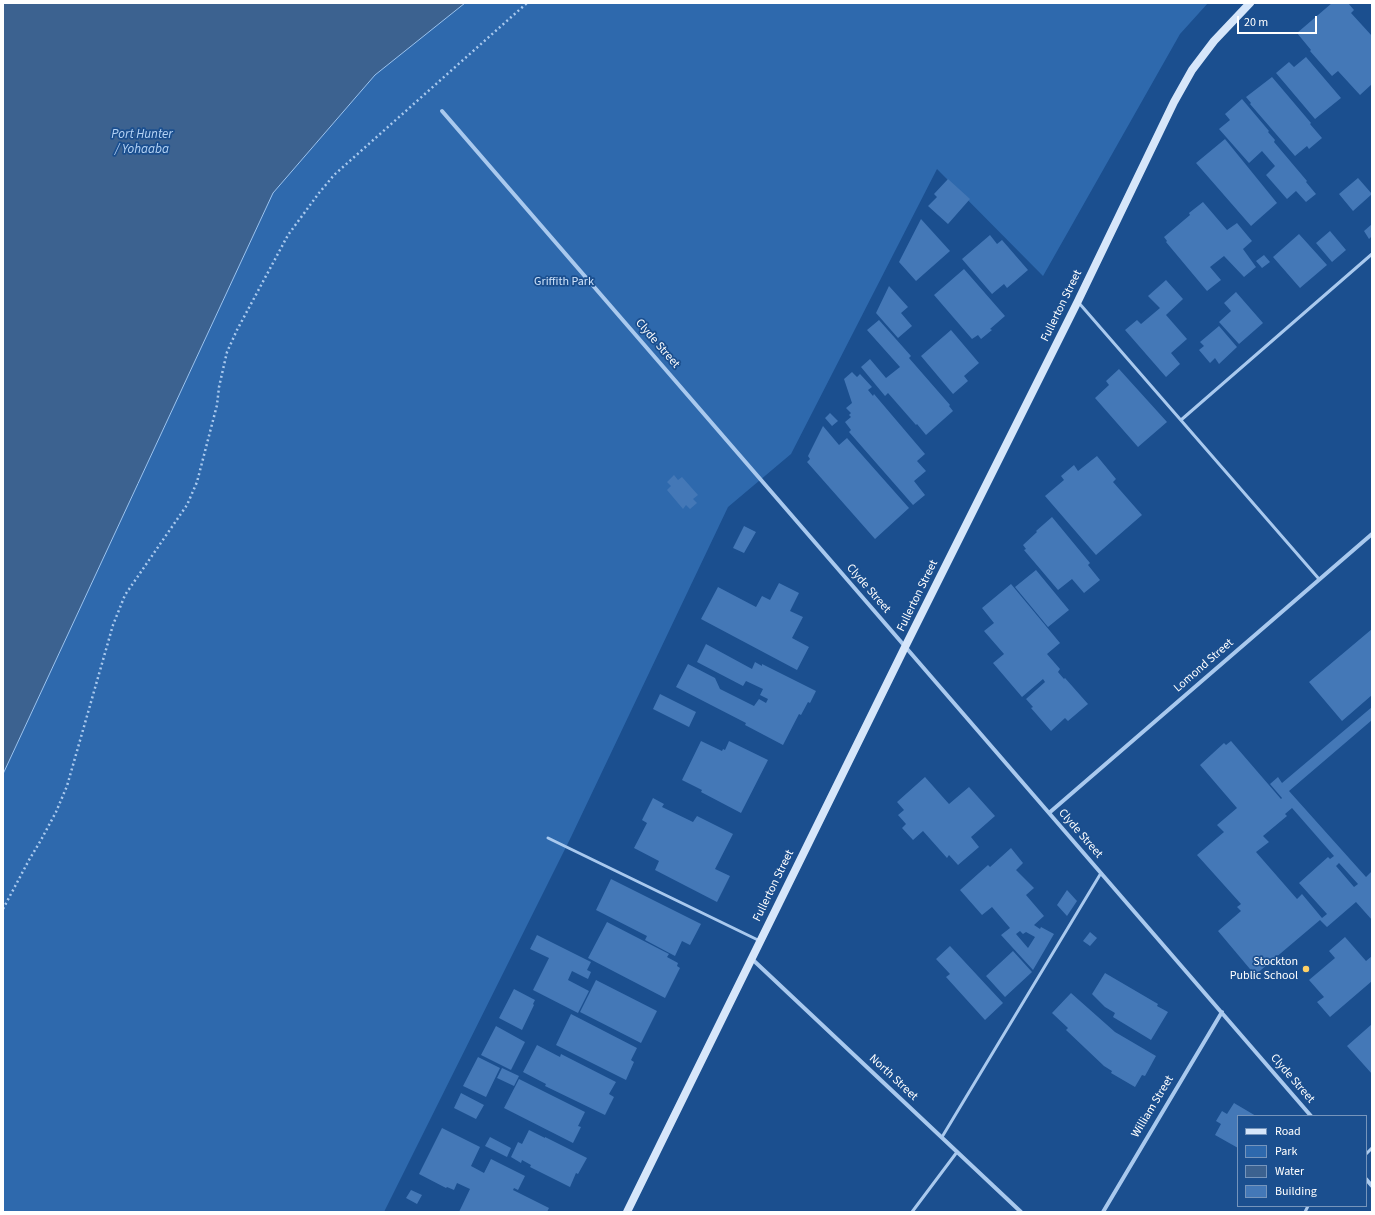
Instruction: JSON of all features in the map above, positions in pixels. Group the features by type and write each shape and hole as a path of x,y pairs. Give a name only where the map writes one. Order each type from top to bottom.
{"main road":[{"name":"Fullerton Street","path":"627,1212 905,647 1078,302 1174,102 1192,70 1214,41 1250,3"}],"street":[{"name":"Clyde Street","path":"442,111 1310,1115"},
{"name":"Lomond Street","path":"1049,813 1372,534"},
{"name":"North Street","path":"751,958 1021,1212"},
{"name":"William Street","path":"1103,1212 1222,1012"}],"lane":[{"path":"1181,420 1372,254"},
{"path":"1078,302 1320,579"},
{"path":"548,838 760,941"},
{"path":"942,1138 1102,873"},
{"path":"912,1212 957,1152"}],"path":[{"path":"3,909 56,812 67,786 112,625 125,595 187,505 197,482 217,405 219,387 227,352 237,330 288,235 334,175 527,3"}],"green space":[{"name":"Griffith Park","path":"465,3 1208,3 1180,34 1043,276 937,169 791,454 728,507 571,837 384,1212 3,1212 3,774 273,193 375,75"}],"water":[{"name":"Port Hunter / Yohaaba","path":"3,3 465,3 375,75 273,193 3,774"}],"building":[{"path":"1332,3 1348,3 1354,10 1351,13 1372,36 1372,84 1360,95 1338,71 1332,76 1310,51 1311,50 1297,33"},
{"path":"1306,57 1341,98 1315,119 1276,73 1289,62 1294,67"},
{"path":"1272,77 1322,138 1309,149 1307,146 1295,156 1250,104 1251,103 1246,97"},
{"path":"1242,99 1269,131 1268,132 1275,140 1274,142 1316,194 1306,202 1296,191 1287,199 1266,175 1275,166 1262,151 1249,163 1219,129 1230,120 1225,114"},
{"path":"1225,139 1277,203 1251,226 1196,163"},
{"path":"1358,178 1372,194 1353,211 1339,194"},
{"path":"948,179 970,199 948,224 928,206 937,197 934,194"},
{"path":"1203,202 1227,230 1237,223 1252,241 1243,249 1256,267 1244,277 1224,256 1210,267 1221,280 1207,291 1166,242 1167,241 1164,237"},
{"path":"921,219 950,251 916,281 899,262"},
{"path":"1372,224 1372,236 1369,239 1364,231"},
{"path":"1330,231 1346,250 1332,262 1316,243"},
{"path":"1299,234 1327,265 1300,288 1273,257"},
{"path":"990,235 997,244 1002,240 1028,270 1007,288 1004,284 992,294 962,259"},
{"path":"1264,255 1270,262 1262,268 1256,261"},
{"path":"964,269 1005,316 981,339 978,335 972,339 934,295"},
{"path":"1166,280 1183,299 1166,315 1187,339 1171,353 1180,364 1166,377 1125,330 1137,320 1141,324 1160,308 1148,296"},
{"path":"889,286 908,307 901,313 912,326 898,338 876,313"},
{"path":"1236,292 1263,323 1239,344 1219,322 1231,311 1224,303"},
{"path":"879,320 911,356 909,358 950,405 949,406 953,411 926,435 888,393 885,396 861,367 870,359 886,378 900,367 867,330"},
{"path":"1219,326 1237,347 1219,364 1215,358 1210,363 1199,350 1204,346 1200,342"},
{"path":"951,330 979,363 964,376 968,381 953,394 921,356"},
{"path":"1119,369 1167,422 1138,447 1095,398 1109,385 1106,381"},
{"path":"852,372 857,377 860,374 872,387 868,390 873,396 874,394 925,454 917,461 926,471 914,481 925,495 913,505 849,432 851,430 845,422 851,417 849,415 851,413 846,408 852,403 844,379"},
{"path":"830,413 838,421 832,426 825,418"},
{"path":"823,426 839,445 847,438 909,508 875,539 807,462 810,459 808,456"},
{"path":"1097,456 1116,479 1113,482 1142,515 1096,555 1045,496 1064,480 1061,476 1074,465 1078,471"},
{"path":"674,475 678,480 682,477 698,495 693,499 697,503 690,509 686,505 683,509 667,490 671,486 667,482"},
{"path":"1052,517 1090,563 1088,565 1100,580 1084,593 1072,579 1058,590 1024,550 1026,549 1023,545"},
{"path":"744,526 756,532 744,553 733,548"},
{"path":"1036,570 1069,610 1048,627 1015,587"},
{"path":"779,583 799,593 790,611 803,617 792,638 809,647 797,670 701,619 718,587 756,607 762,596 770,600"},
{"path":"1011,584 1060,643 1047,654 1060,669 1058,672 1088,704 1068,721 1065,718 1051,731 1031,708 1033,707 1026,699 1045,682 1043,679 1022,697 993,663 1004,654 984,631 994,623 982,608"},
{"path":"1372,629 1372,695 1342,721 1309,682"},
{"path":"706,644 752,669 755,662 762,666 762,664 816,691 810,703 808,702 801,715 799,714 783,745 745,725 746,723 676,687 688,664 715,678 720,689 754,706 759,699 766,703 768,699 760,695 763,689 746,681 743,686 697,662"},
{"path":"660,694 696,712 689,727 653,709"},
{"path":"1372,707 1372,720 1289,791 1366,877 1372,871 1372,920 1356,902 1327,927 1320,920 1255,975 1218,931 1241,911 1237,907 1241,904 1197,855 1224,832 1217,825 1237,808 1200,765 1224,743 1226,745 1231,741 1281,799 1282,798 1270,784 1278,777 1282,783","holes":["1292,808 1334,856 1330,859 1328,857 1299,883 1327,914 1322,918 1302,894 1297,899 1256,852 1269,842 1263,836 1287,816 1285,814","1339,863 1358,884 1354,887 1336,866"]},
{"path":"701,741 722,751 723,749 725,750 729,741 768,760 741,813 682,780"},
{"path":"925,777 949,804 969,787 995,816 971,837 979,847 958,865 949,855 947,858 923,831 913,840 902,828 906,824 898,815 904,810 897,802"},
{"path":"653,798 664,804 662,807 693,822 697,816 733,834 715,869 730,876 717,902 655,870 659,861 634,848 647,823 642,820"},
{"path":"1011,848 1023,863 1016,870 1034,888 1026,895 1044,916 1034,925 1054,934 1033,970 1001,935 1010,928 992,907 982,915 960,890 988,865 990,867","holes":["1020,931 1023,934 1026,932 1035,937 1028,948 1016,934"]},
{"path":"611,879 701,924 690,945 682,941 675,956 645,940 647,936 596,910"},
{"path":"1067,890 1077,901 1067,916 1057,905"},
{"path":"607,922 669,954 667,957 678,963 677,966 680,968 665,998 588,958"},
{"path":"1090,932 1097,938 1090,946 1083,941"},
{"path":"537,935 591,962 587,970 591,972 588,979 572,971 568,980 589,991 578,1013 533,990 549,958 530,949"},
{"path":"1345,937 1366,961 1372,956 1372,981 1330,1017 1317,1002 1324,997 1309,980 1335,958 1329,951"},
{"path":"950,946 1003,1003 985,1020 946,977 950,974 936,959"},
{"path":"1013,951 1032,972 1005,997 986,976"},
{"path":"1105,973 1158,1004 1157,1006 1168,1012 1151,1040 1113,1017 1115,1013 1105,1007 1092,994"},
{"path":"596,980 657,1011 641,1043 580,1012"},
{"path":"514,989 535,1000 522,1030 499,1018"},
{"path":"1071,993 1115,1032 1156,1056 1145,1076 1142,1075 1135,1087 1111,1073 1112,1071 1104,1066 1066,1030 1068,1028 1052,1013"},
{"path":"571,1014 637,1048 631,1060 634,1062 626,1080 556,1045"},
{"path":"1372,1024 1372,1074 1347,1046"},
{"path":"496,1026 525,1042 511,1070 481,1055"},
{"path":"537,1045 560,1057 561,1054 616,1082 609,1094 614,1097 605,1115 545,1086 546,1084 523,1072"},
{"path":"478,1057 500,1068 486,1097 463,1086"},
{"path":"502,1068 519,1076 514,1086 497,1078"},
{"path":"519,1079 585,1112 578,1126 581,1127 573,1143 504,1108"},
{"path":"461,1093 484,1105 476,1119 454,1108"},
{"path":"1234,1103 1254,1115 1237,1115 1237,1147 1215,1135 1221,1124 1216,1121 1222,1111 1227,1114"},
{"path":"442,1128 480,1147 471,1166 484,1173 491,1159 525,1176 518,1190 514,1188 513,1190 549,1208 547,1212 459,1212 470,1189 457,1183 454,1190 447,1187 446,1188 419,1174"},
{"path":"529,1130 587,1158 578,1174 576,1173 570,1187 530,1167 531,1165 522,1160 521,1163 511,1157 518,1142 522,1144"},
{"path":"490,1137 511,1148 507,1157 485,1146"},
{"path":"411,1190 422,1195 417,1204 406,1198"}],"place":[{"name":"Stockton Public School","path":"1306,969"}]}
